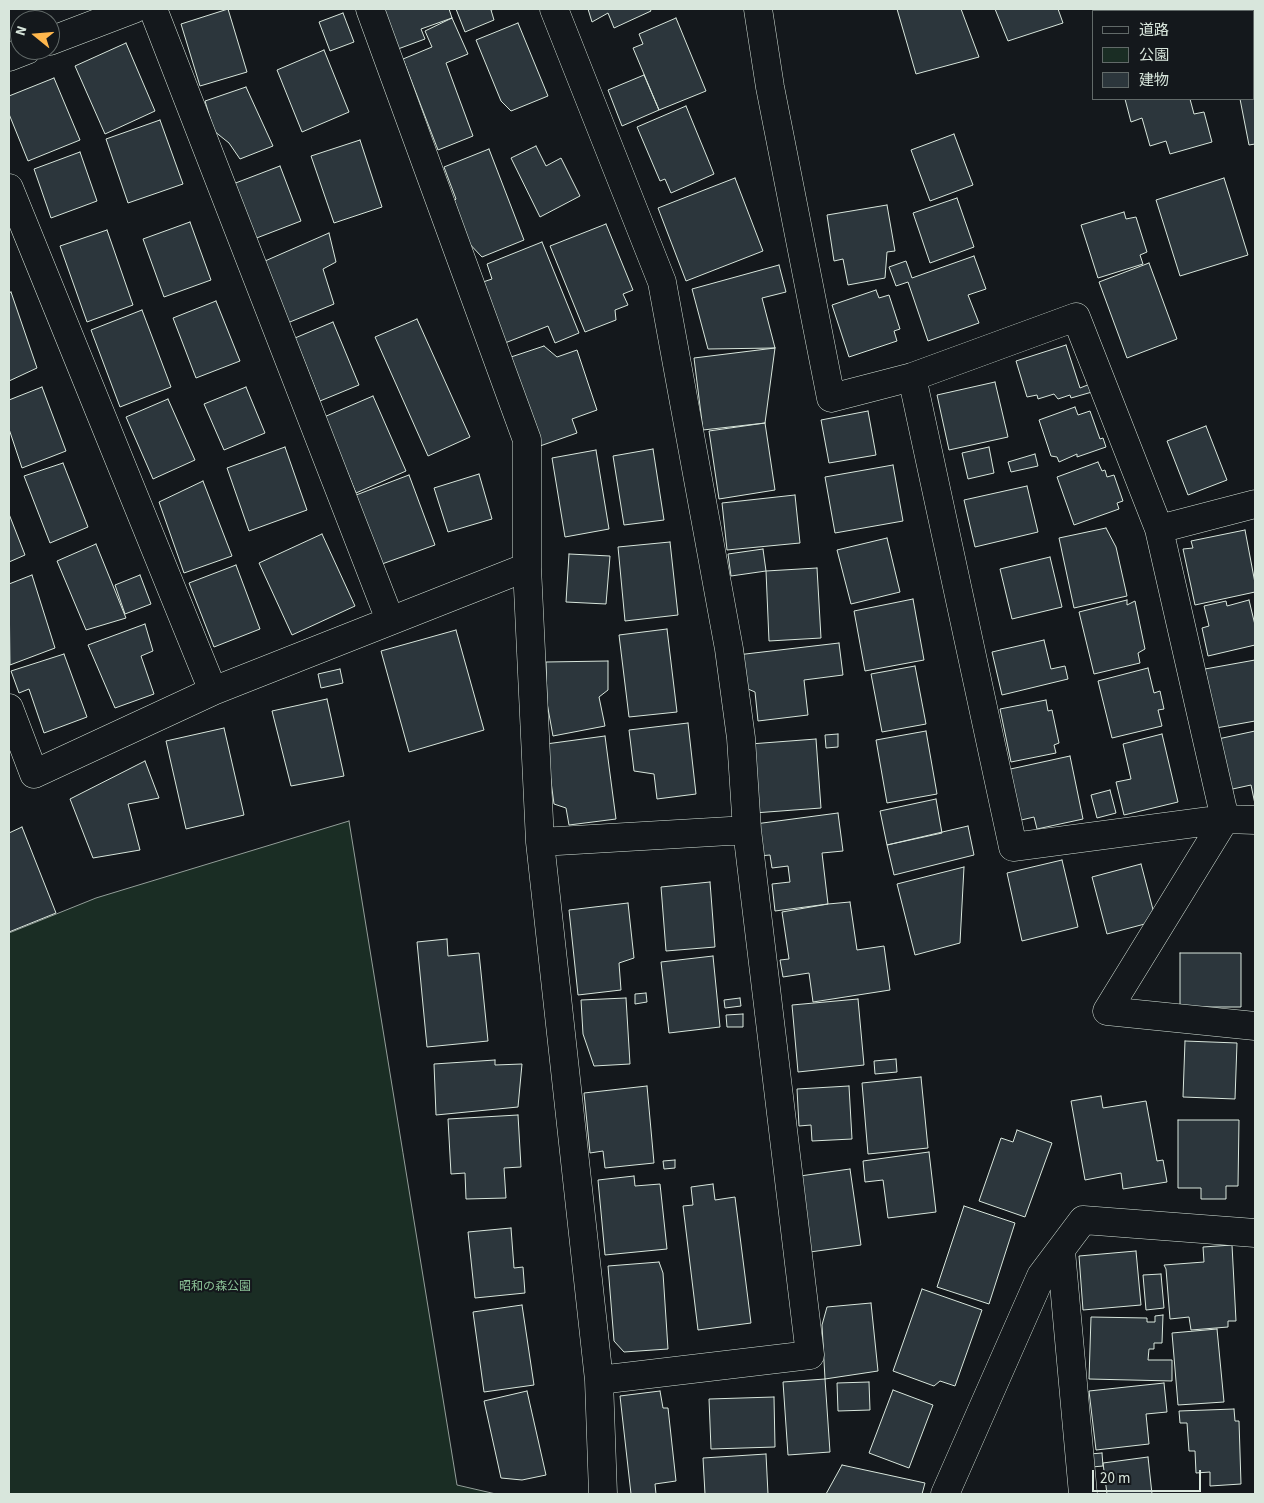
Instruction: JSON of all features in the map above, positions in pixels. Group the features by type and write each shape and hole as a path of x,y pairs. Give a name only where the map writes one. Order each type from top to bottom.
{"street":[{"path":"60,37 134,9"},
{"path":"153,9 390,620"},
{"path":"370,9 526,440 527,567 540,842 599,1380 603,1494"},
{"path":"554,9 662,282 729,649 741,738 747,830 810,1355 599,1380"},
{"path":"758,9 770,87 831,398 912,377 1076,317 1159,529 1225,819 1107,1011 1255,1026"},
{"path":"9,188 213,690"},
{"path":"912,377 1013,847 1225,819 1255,820"},
{"path":"1159,529 1255,504"},
{"path":"9,708 34,774 213,690 527,567"},
{"path":"540,842 747,830"},
{"path":"945,1494 1041,1276 1083,1220 1255,1233"},
{"path":"1060,1251 1082,1494"}],"green space":[{"name":"昭和の森公園","path":"349,821 457,1485 496,1494 9,1494 9,933 96,898"}],"building":[{"path":"228,9 247,72 200,86 181,24"},
{"path":"383,9 449,9 452,18 421,29 425,39 398,49"},
{"path":"456,9 495,9 491,10 494,20 465,32"},
{"path":"588,9 650,9 651,11 614,28 608,13 592,22"},
{"path":"897,9 961,9 979,57 916,74"},
{"path":"995,9 1058,9 1063,23 1008,41"},
{"path":"1216,9 1216,10 1172,10"},
{"path":"1255,9 1255,27 1254,10 1246,10"},
{"path":"343,13 354,42 330,51 319,22"},
{"path":"452,18 468,54 446,63 473,136 438,150 403,59 432,47 425,31"},
{"path":"676,18 706,91 659,110 633,48 643,44 639,34"},
{"path":"518,23 548,96 511,111 501,101 476,40"},
{"path":"126,43 155,111 105,134 75,66"},
{"path":"324,50 349,112 302,132 277,70"},
{"path":"1255,55 1255,144 1249,145 1240,100 1254,100"},
{"path":"644,75 659,110 622,126 608,90"},
{"path":"54,78 80,140 28,161 9,114 9,96"},
{"path":"246,87 273,146 240,159 229,143 214,131 205,101"},
{"path":"1125,100 1190,100 1194,114 1204,112 1212,142 1170,154 1166,141 1150,146 1142,118 1131,122"},
{"path":"686,106 714,174 671,193 665,179 660,181 637,127"},
{"path":"160,120 183,184 128,203 106,139"},
{"path":"954,134 973,185 930,201 911,150"},
{"path":"360,140 382,207 334,223 311,156"},
{"path":"536,146 546,166 561,158 580,196 540,217 511,158"},
{"path":"489,149 524,240 482,257 464,238 450,205 456,199 444,167"},
{"path":"80,152 97,201 51,218 34,169"},
{"path":"280,166 301,221 254,239 233,184"},
{"path":"735,178 763,251 686,281 658,208"},
{"path":"1224,178 1248,255 1180,276 1156,200"},
{"path":"957,198 974,247 930,263 913,213"},
{"path":"887,205 895,251 887,252 885,278 848,285 843,259 834,261 827,215"},
{"path":"1124,212 1126,219 1136,217 1147,252 1140,255 1143,264 1098,278 1081,225"},
{"path":"190,222 211,280 164,297 143,239"},
{"path":"606,224 633,290 623,294 628,305 615,310 616,320 585,332 550,246"},
{"path":"107,230 133,305 87,322 60,246"},
{"path":"329,233 336,262 323,269 334,304 285,324 265,261"},
{"path":"542,242 579,333 555,343 548,326 505,343 480,283 492,279 487,264"},
{"path":"974,256 986,289 968,295 979,323 928,341 908,282 896,286 889,267 906,261 912,278"},
{"path":"1149,263 1177,339 1127,358 1099,282"},
{"path":"779,265 786,292 762,298 775,348 708,349 692,289"},
{"path":"876,290 879,298 889,295 900,329 894,331 897,341 849,357 832,305"},
{"path":"11,292 37,368 9,381 9,293"},
{"path":"216,301 240,361 196,378 173,318"},
{"path":"142,310 171,387 120,407 91,330"},
{"path":"417,319 470,437 428,456 375,337"},
{"path":"333,322 359,385 320,401 295,338"},
{"path":"1066,345 1080,388 1090,384 1092,392 1071,398 1070,395 1058,399 1054,394 1038,399 1037,395 1027,397 1016,361"},
{"path":"544,346 557,357 577,350 597,410 572,419 577,433 540,446 511,357"},
{"path":"775,348 765,423 703,430 694,358"},
{"path":"995,382 1008,437 949,450 937,395"},
{"path":"42,387 66,451 22,468 9,429 9,400"},
{"path":"246,387 265,433 224,450 204,404"},
{"path":"373,396 406,471 356,493 324,417"},
{"path":"168,399 195,460 153,479 126,417"},
{"path":"1075,407 1078,415 1090,411 1100,439 1103,438 1106,447 1077,457 1077,454 1059,462 1057,457 1051,456 1039,420"},
{"path":"868,411 876,455 829,463 821,420"},
{"path":"765,423 775,490 719,499 709,431"},
{"path":"1206,426 1227,480 1188,495 1167,441"},
{"path":"285,447 307,510 249,531 227,468"},
{"path":"989,447 994,473 968,479 962,453"},
{"path":"653,449 664,520 624,525 613,456"},
{"path":"596,450 609,529 565,537 552,458"},
{"path":"1035,454 1038,466 1011,472 1008,462"},
{"path":"1098,462 1102,471 1105,470 1107,477 1114,475 1123,501 1117,503 1119,509 1074,525 1057,477"},
{"path":"63,463 88,527 50,543 24,476"},
{"path":"893,465 903,521 835,533 825,477"},
{"path":"479,474 492,519 448,532 434,488"},
{"path":"409,475 435,545 382,564 356,495"},
{"path":"203,481 232,556 184,573 159,502"},
{"path":"1027,486 1038,532 975,547 964,500"},
{"path":"795,495 800,543 727,550 722,503"},
{"path":"9,514 25,555 9,562"},
{"path":"1106,528 1116,547 1127,596 1074,608 1059,538"},
{"path":"1245,530 1255,592 1195,605 1183,549 1193,548 1191,541"},
{"path":"322,534 355,606 292,635 259,563"},
{"path":"887,538 900,592 851,604 837,550"},
{"path":"670,542 678,615 625,621 618,547"},
{"path":"96,544 126,618 86,630 57,561"},
{"path":"763,549 766,571 731,576 728,554"},
{"path":"569,554 610,556 606,604 566,602"},
{"path":"1050,557 1062,607 1012,619 1000,569"},
{"path":"236,565 260,629 214,647 189,583"},
{"path":"817,568 821,638 769,641 766,571"},
{"path":"32,575 55,648 10,665 9,584"},
{"path":"140,575 151,604 125,614 115,585"},
{"path":"913,599 924,660 865,671 854,611"},
{"path":"1127,600 1127,605 1135,601 1145,649 1138,653 1140,663 1094,674 1079,612"},
{"path":"1249,600 1255,625 1255,645 1208,656 1202,628 1209,626 1204,606 1226,601 1227,606"},
{"path":"145,624 153,651 141,656 154,694 115,708 88,645"},
{"path":"667,629 677,712 629,717 619,635"},
{"path":"456,630 484,730 409,752 381,651"},
{"path":"1044,640 1051,669 1065,666 1068,679 1002,695 992,652"},
{"path":"839,643 843,675 804,680 808,715 758,721 755,692 741,686 737,655"},
{"path":"64,654 87,717 44,733 29,689 19,693 11,671"},
{"path":"1255,660 1255,721 1216,728 1205,669"},
{"path":"608,661 608,690 599,697 605,726 553,736 547,703 546,662"},
{"path":"915,666 926,724 882,732 871,674"},
{"path":"1148,668 1154,693 1160,691 1164,709 1158,710 1162,726 1112,738 1098,681"},
{"path":"340,669 343,683 321,688 318,674"},
{"path":"327,699 344,776 291,786 272,711"},
{"path":"1046,700 1048,711 1052,710 1059,743 1054,745 1056,753 1011,762 1000,709"},
{"path":"688,723 696,794 657,799 654,774 634,771 629,730"},
{"path":"224,728 244,815 186,829 166,741"},
{"path":"926,731 937,794 887,803 876,740"},
{"path":"1255,731 1255,804 1251,785 1228,790 1218,739"},
{"path":"838,734 838,747 826,748 825,735"},
{"path":"1162,734 1178,802 1124,815 1116,782 1131,779 1123,744"},
{"path":"605,736 616,819 569,825 566,808 554,804 546,744"},
{"path":"816,739 821,808 754,813 750,744"},
{"path":"1070,756 1083,819 1037,829 1034,817 1017,821 1006,770"},
{"path":"145,761 159,798 128,804 140,850 93,858 70,799"},
{"path":"1110,790 1116,813 1097,818 1091,795"},
{"path":"936,799 942,833 887,845 880,811"},
{"path":"838,813 843,851 822,853 828,904 775,911 772,884 790,882 788,866 772,868 770,855 759,856 755,824"},
{"path":"968,826 974,855 894,875 887,845"},
{"path":"22,827 56,913 9,932 9,833"},
{"path":"1062,860 1078,927 1022,941 1007,873"},
{"path":"1141,864 1156,921 1107,934 1092,877"},
{"path":"964,867 960,943 915,955 897,884"},
{"path":"710,882 715,947 666,951 661,887"},
{"path":"850,902 857,950 884,946 890,990 813,1002 809,973 783,977 780,960 789,959 782,912"},
{"path":"628,903 634,958 619,963 621,990 578,995 569,910"},
{"path":"447,939 448,956 479,953 488,1041 427,1047 417,942"},
{"path":"1180,953 1241,953 1241,1007 1180,1007"},
{"path":"713,956 720,1027 669,1033 661,962"},
{"path":"646,993 647,1002 635,1004 635,994"},
{"path":"626,998 630,1064 594,1066 583,1034 581,1000"},
{"path":"740,998 741,1006 725,1008 724,1000"},
{"path":"858,999 864,1065 798,1072 792,1005"},
{"path":"743,1014 743,1027 727,1027 726,1015"},
{"path":"1185,1041 1237,1043 1235,1099 1183,1097"},
{"path":"896,1059 897,1072 875,1074 874,1061"},
{"path":"495,1060 495,1065 522,1064 518,1107 436,1115 434,1064"},
{"path":"921,1077 928,1148 868,1154 862,1083"},
{"path":"647,1086 654,1163 605,1168 603,1151 590,1153 584,1093"},
{"path":"849,1086 852,1139 812,1141 811,1125 799,1126 797,1089"},
{"path":"1101,1096 1103,1108 1146,1101 1157,1161 1163,1160 1167,1182 1123,1189 1121,1173 1085,1180 1071,1101"},
{"path":"518,1115 521,1167 504,1168 506,1198 466,1199 465,1173 451,1174 448,1119"},
{"path":"1178,1120 1239,1120 1238,1186 1226,1186 1226,1199 1201,1199 1201,1188 1178,1188"},
{"path":"1017,1130 1052,1143 1025,1217 979,1201 1001,1138 1013,1142"},
{"path":"929,1152 936,1212 888,1218 883,1180 865,1182 863,1161"},
{"path":"675,1160 675,1168 664,1169 663,1161"},
{"path":"850,1169 861,1245 810,1252 800,1176"},
{"path":"634,1176 635,1186 660,1184 667,1249 605,1255 598,1180"},
{"path":"713,1184 715,1200 735,1197 751,1323 698,1330 683,1206 693,1205 691,1187"},
{"path":"964,1206 1015,1223 989,1304 937,1287"},
{"path":"511,1228 514,1268 523,1267 525,1293 475,1298 468,1232"},
{"path":"1232,1245 1236,1321 1228,1321 1228,1327 1191,1330 1189,1317 1170,1319 1166,1269 1164,1265 1204,1262 1203,1247"},
{"path":"1136,1251 1141,1305 1083,1310 1079,1256"},
{"path":"659,1262 663,1273 668,1349 624,1352 614,1341 608,1266"},
{"path":"1161,1274 1164,1308 1146,1310 1143,1275"},
{"path":"922,1289 982,1310 955,1386 940,1381 934,1386 893,1371"},
{"path":"871,1303 878,1371 825,1379 822,1325 827,1307"},
{"path":"522,1305 534,1385 484,1392 473,1312"},
{"path":"1163,1315 1162,1343 1154,1343 1154,1349 1149,1349 1148,1360 1172,1360 1172,1381 1089,1379 1091,1317 1147,1318 1147,1322 1155,1322 1155,1316"},
{"path":"1217,1329 1224,1402 1178,1405 1172,1333"},
{"path":"825,1379 830,1452 788,1455 783,1382"},
{"path":"869,1382 870,1410 838,1411 837,1383"},
{"path":"1164,1383 1167,1412 1146,1414 1149,1444 1096,1450 1089,1391"},
{"path":"893,1390 933,1405 909,1468 869,1453"},
{"path":"527,1391 546,1475 522,1480 501,1478 484,1401"},
{"path":"660,1391 663,1408 668,1408 676,1481 655,1484 656,1494 631,1494 620,1396"},
{"path":"774,1397 775,1447 711,1449 709,1399"},
{"path":"1234,1409 1235,1421 1239,1421 1241,1484 1210,1486 1210,1472 1196,1473 1195,1451 1189,1451 1187,1423 1180,1423 1179,1411"},
{"path":"1102,1453 1103,1466 1092,1467 1090,1454"},
{"path":"766,1454 768,1494 705,1494 703,1458"},
{"path":"1148,1457 1152,1494 1107,1494 1103,1463"},
{"path":"842,1465 925,1483 922,1494 826,1494"}]}
